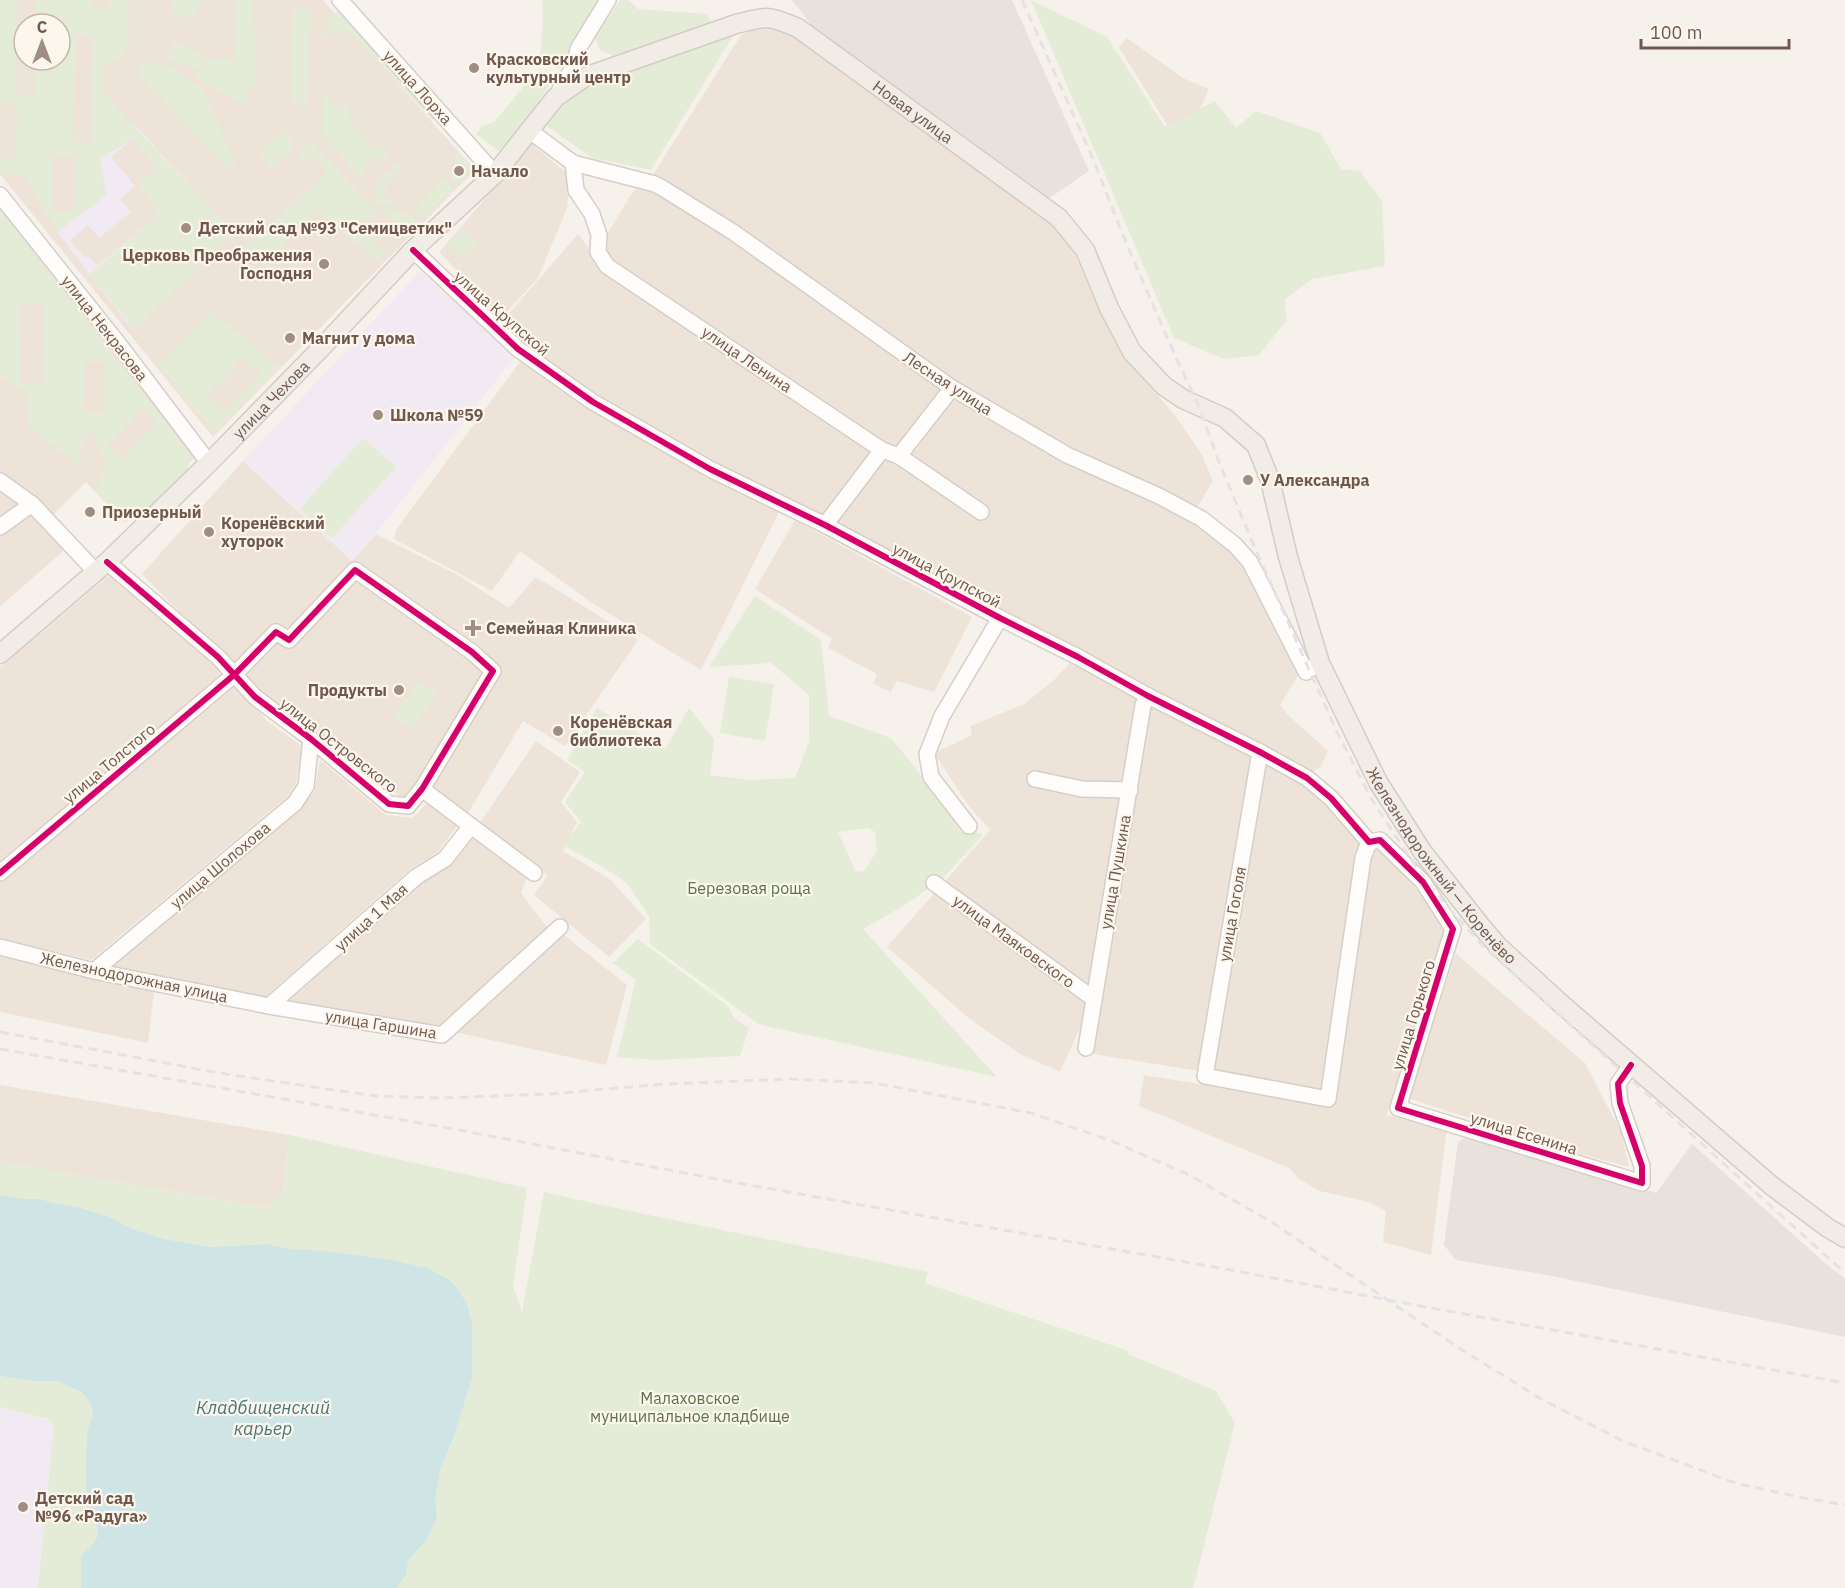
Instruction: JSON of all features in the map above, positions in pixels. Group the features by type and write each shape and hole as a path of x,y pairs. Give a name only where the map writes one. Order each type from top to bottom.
{"main road":[{"name":"Новая улица","path":"530,131 580,70 761,17 774,17 798,28 1059,218 1084,250 1109,308 1132,352 1164,386 1183,399"},
{"name":"улица Чехова","path":"0,654 101,567 208,463 328,341 413,250 495,174 530,131"},
{"name":"Железнодорожный — Коренёво","path":"1183,399 1225,418 1256,445 1270,480 1288,557 1320,663 1378,782 1422,851 1481,926 1498,946 1631,1065 1772,1186 1845,1238"}],"street":[{"name":"улица Лорха","path":"340,0 495,174"},
{"path":"580,70 578,49 609,0"},
{"name":"Лесная улица","path":"530,131 573,162 656,184 733,232 952,388 1067,455 1159,496 1202,519 1235,545 1250,562 1306,672 1320,663"},
{"name":"улица Ленина","path":"573,162 576,190 592,214 599,235 598,252 607,266 882,450 899,456 981,512"},
{"name":"улица Некрасова","path":"0,195 121,347 208,463"},
{"name":"улица Крупской","path":"413,250 518,349 593,402 710,469 825,525 1307,778 1331,798 1369,842 1380,840 1423,882 1454,929"},
{"path":"899,456 952,388"},
{"path":"825,525 882,450"},
{"name":"улица Островского","path":"0,481 32,504 101,567 218,657 255,697 311,739 389,804 408,806 422,789 493,671 472,652 355,570 289,640 276,632 235,674"},
{"path":"0,527 32,504"},
{"path":"969,826 931,777 927,754 942,716 1000,618"},
{"name":"улица Толстого","path":"0,873 235,674"},
{"name":"улица Пушкина","path":"1086,1048 1143,705 1148,696"},
{"name":"улица Шолохова","path":"94,971 295,803 306,786 311,739"},
{"name":"улица Гоголя","path":"1260,752 1205,1076 1328,1099 1363,858 1369,842"},
{"path":"1035,779 1082,789 1130,790"},
{"path":"422,789 534,873"},
{"name":"улица 1 Мая","path":"269,1006 416,877 445,859 471,826"},
{"name":"улица Маяковского","path":"934,883 1094,999"},
{"name":"улица Гаршина","path":"269,1006 442,1035 560,927"},
{"name":"улица Горького","path":"1398,1108 1454,929"},
{"name":"Железнодорожная улица","path":"0,947 94,971 269,1006"},
{"name":"улица Есенина","path":"1398,1108 1642,1183 1642,1166 1620,1103 1618,1084 1631,1065"}],"shaded area":[{"path":"0,0 323,0 475,170 213,437 0,174"},
{"path":"792,0 1012,0 1089,171 1048,199 812,26"},
{"path":"763,24 799,34 1053,224 1070,244 1100,313 1125,358 1175,415 1202,455 1213,481 1197,508 1080,456 955,381 651,178 741,35"},
{"path":"1127,38 1183,78 1209,89 1194,121 1172,133 1119,47"},
{"name":"Детский сад №93 \"Семицветик\"","path":"135,125 231,231 129,325 57,232 106,195 100,159","holes":["133,139 157,168 138,184 153,202 151,205 159,215 97,266 88,256 85,258 70,240 88,225 99,238 131,212 120,199 135,186 111,157"]},
{"path":"532,144 571,177 567,208 538,278 501,318 439,252"},
{"path":"644,182 701,215 946,391 900,454 604,258 603,241 632,193"},
{"path":"0,203 195,457 125,523 86,482 53,515 0,471"},
{"path":"578,234 599,262 877,450 828,519 819,520 592,399 498,326"},
{"name":"Школа №59","path":"420,271 515,356 376,534 352,561 243,461"},
{"path":"522,359 781,508 701,670 592,603 520,551 492,591 394,539 396,530"},
{"path":"956,393 1176,506 1242,557 1300,672 1280,705 1328,751 1320,768 1311,772 834,524 877,463 898,460 916,450"},
{"path":"243,461 352,561 376,534 458,575 509,608 536,577 638,640 565,746 523,721 468,813 420,782 407,802 260,693 142,574"},
{"path":"0,487 22,503 67,548 0,606"},
{"path":"795,520 972,617 934,692 897,681 891,692 873,684 877,674 828,648 832,639 755,589"},
{"path":"112,573 214,660 224,674 0,861 0,668"},
{"path":"1073,660 1139,697 1113,838 1085,1017 1060,1072 1020,1054 971,1020 887,947 990,830 968,805 934,753 972,735 970,726 1024,704 1054,680"},
{"path":"235,683 267,721 302,746 296,783 288,796 91,960 0,938 0,878"},
{"path":"1153,705 1251,753 1199,1071 1093,1054 1148,708"},
{"path":"536,741 580,772 561,802 577,822 563,851 610,879 646,919 609,957 534,895 548,875 477,827"},
{"path":"320,760 386,815 413,818 426,804 458,825 438,852 410,869 264,998 104,967 314,792"},
{"path":"1265,762 1313,789 1361,838 1321,1095 1213,1074"},
{"path":"472,832 529,873 521,893 550,931 440,1030 283,1002"},
{"path":"1374,847 1400,870 1445,923 1439,963 1386,1116 1400,1115 1447,1128 1431,1255 1383,1242 1386,1211 1369,1202 1320,1191 1299,1179 1289,1168 1139,1106 1144,1075 1332,1106 1364,873"},
{"path":"560,932 627,985 606,1065 454,1032"},
{"path":"0,953 154,991 148,1043 0,1012"},
{"path":"1456,954 1585,1063 1621,1132 1629,1167 1570,1151 1567,1156 1508,1138 1510,1131 1408,1098"},
{"path":"0,1085 290,1135 282,1193 269,1208 0,1162"},
{"path":"1468,1136 1549,1160 1554,1166 1564,1165 1656,1193 1692,1144 1845,1279 1845,1337 1542,1274 1456,1260 1444,1245 1458,1142"},
{"name":"Детский сад №96 «Радуга»","path":"0,1407 47,1420 54,1425 38,1588 0,1588"}],"green space":[{"path":"0,0 17,0 17,12 12,12 12,72 16,72 16,94 34,95 35,72 72,72 72,12 36,12 36,0 91,0 91,7 110,7 110,0 128,0 126,54 102,68 106,96 221,220 229,237 135,330 90,274 159,215 151,205 153,202 138,184 157,168 133,139 100,159 106,195 57,232 24,175 0,174 0,160 16,160 17,104 0,103","holes":["75,35 93,36 91,143 73,142","73,155 73,212 54,212 54,156"]},
{"path":"172,0 201,0 200,7 192,17 172,12"},
{"path":"235,0 253,0 257,85 249,88 249,74 247,73 248,105 224,95 196,77 207,58 230,58 239,65 235,60"},
{"path":"542,0 601,0 559,69 540,56"},
{"path":"620,0 628,0 638,9 707,14 711,24 616,57 600,50 595,38"},
{"path":"1031,0 1107,37 1165,127 1215,101 1236,128 1256,111 1320,133 1341,169 1360,171 1382,201 1385,266 1312,279 1285,299 1286,321 1259,355 1224,359 1174,338"},
{"path":"293,6 312,10 308,109 291,101"},
{"path":"338,11 435,118 432,120 350,32 330,34 323,39 329,19"},
{"path":"734,34 651,170 592,158 544,124 557,106 592,81"},
{"path":"174,42 206,57 198,70 166,57"},
{"path":"145,63 170,65 201,87 236,163 229,170 136,72"},
{"path":"536,72 550,84 500,152 476,134 483,126 494,122"},
{"path":"322,90 337,108 343,102 352,113 347,118 373,148 378,144 389,156 383,162 374,158 362,169 366,174 364,176 356,173 322,135"},
{"path":"282,130 295,145 271,168 259,153"},
{"path":"310,140 379,214 363,223 364,232 386,252 377,261 318,211 263,266 245,247 328,171 314,156 305,163 296,153"},
{"path":"457,152 472,169 458,185 448,175 454,166"},
{"path":"398,163 404,167 386,184 388,187 383,193 396,206 376,204 375,183"},
{"path":"444,179 454,189 425,218 415,209"},
{"path":"379,207 409,213 420,222 409,233"},
{"path":"1,210 190,454 186,481 145,513 124,516 95,492 106,465 97,447 96,432 83,439 79,466 28,426 28,395 0,376","holes":["20,304 42,304 43,383 21,383","85,362 104,362 103,413 84,412","143,408 158,422 122,459 107,445"]},
{"path":"463,230 478,244 463,259 448,245"},
{"path":"212,312 280,367 214,433 158,365","holes":["242,357 261,374 224,413 206,396 218,383 221,386 233,373 230,370"]},
{"path":"363,438 396,467 332,538 300,509"},
{"name":"Березовая роща","path":"755,596 821,640 829,716 891,738 918,771 961,832 976,832 983,835 942,879 905,905 863,929 997,1077 758,1024 650,944 649,916 626,882 563,845 581,822 565,802 585,772 567,760 597,708 665,749 689,708 714,739 710,775 750,780 795,778 809,742 809,695 771,663 709,667","holes":["868,828 875,832 877,851 864,871 856,872 838,832"]},
{"path":"729,677 774,684 765,741 720,733"},
{"path":"418,681 437,693 412,730 394,718"},
{"path":"638,939 728,1006 734,1018 749,1028 740,1056 656,1060 617,1057 636,980 613,963"},
{"name":"Малаховское муниципальное кладбище","path":"290,1135 527,1188 513,1286 522,1312 544,1192 928,1272 925,1283 1129,1351 1128,1354 1216,1391 1235,1423 1193,1588 397,1588 406,1575 408,1561 427,1539 437,1517 435,1500 441,1467 453,1439 472,1379 472,1324 467,1303 387,1259 291,1249 267,1244 211,1247 164,1239 78,1207 40,1199 0,1195 0,1162 268,1208 282,1193"},
{"path":"0,1376 33,1381 56,1381 82,1392 90,1403 93,1414 87,1431 86,1468 98,1534 95,1544 81,1555 81,1588 38,1588 54,1425 47,1419 0,1407"}],"water":[{"name":"Кладбищенский карьер","path":"0,1195 40,1199 78,1207 164,1239 211,1247 267,1244 291,1249 387,1259 427,1268 451,1281 467,1303 472,1324 472,1379 453,1439 441,1467 435,1500 437,1517 427,1539 408,1561 406,1575 397,1588 81,1588 81,1555 98,1536 96,1525 87,1513 87,1431 93,1414 90,1403 82,1392 56,1381 33,1381 0,1376"}],"railway":[{"path":"1022,0 1094,161 1122,233 1199,407 1254,546 1337,732 1372,800 1418,870 1484,947 1845,1273"},
{"path":"0,1032 219,1073 375,1096 438,1098 549,1094 665,1084 790,1079 874,1083 1031,1113 1112,1141 1189,1175 1270,1221 1459,1348 1541,1399 1623,1441 1735,1483 1845,1505"},
{"path":"0,1049 448,1128 743,1184 1231,1270 1845,1383"},
{"path":"1708,1230 1845,1318"}],"cycle path":[{"path":"413,250 518,349 593,402 710,469 825,525 1307,778 1331,798 1369,842 1380,840 1423,882 1453,929 1398,1108 1642,1183 1642,1166 1620,1103 1618,1084 1631,1065"},
{"path":"0,873 235,674 276,632 289,640 355,570 472,652 493,671 422,789 408,806 389,804 311,739 255,697 218,657 107,562"}],"place":[{"name":"Красковский культурный центр","path":"474,68"},
{"name":"Начало","path":"459,171"},
{"name":"Детский сад №93 \"Семицветик\"","path":"186,228"},
{"name":"Церковь Преображения Господня","path":"324,264"},
{"name":"Магнит у дома","path":"290,338"},
{"name":"Школа №59","path":"378,415"},
{"name":"У Александра","path":"1248,480"},
{"name":"Приозерный","path":"90,512"},
{"name":"Коренёвский хуторок","path":"209,532"},
{"name":"Семейная Клиника","path":"473,628"},
{"name":"Продукты","path":"399,690"},
{"name":"Коренёвская библиотека","path":"558,731"},
{"name":"Детский сад №96 «Радуга»","path":"23,1507"}]}
